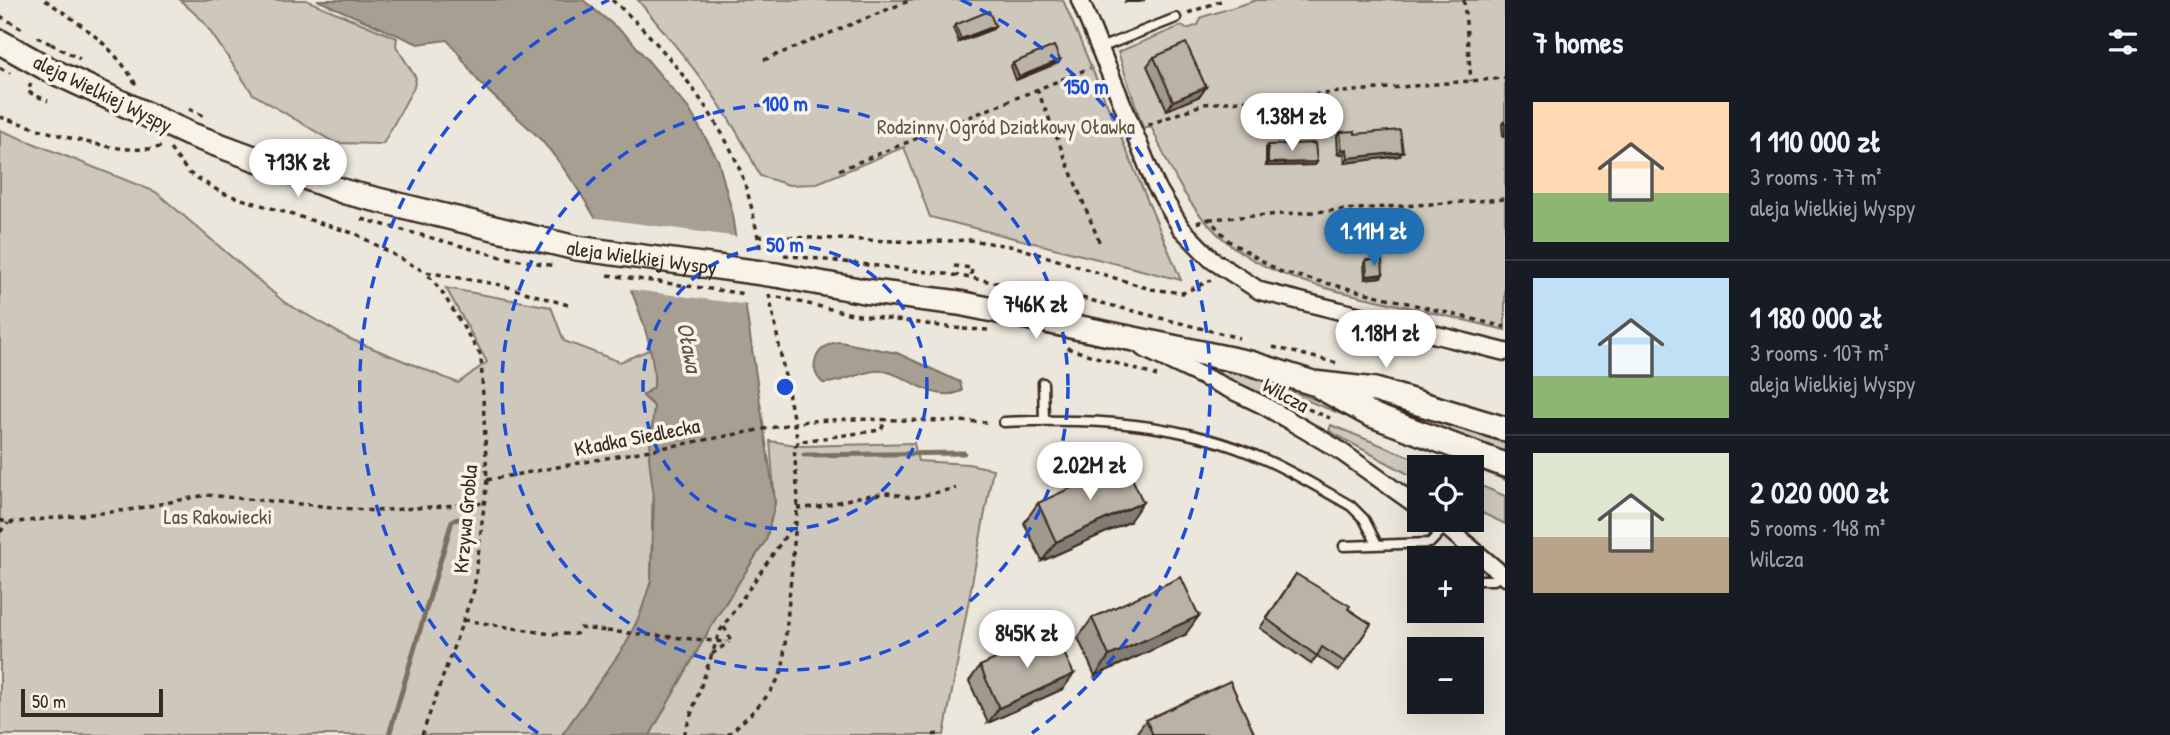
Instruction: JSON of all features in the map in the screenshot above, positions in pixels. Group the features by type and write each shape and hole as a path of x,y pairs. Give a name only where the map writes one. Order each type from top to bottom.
{"main road":[{"name":"aleja Wielkiej Wyspy","path":"0,42 40,76 345,192 576,248 959,303 1250,363 1313,383 1375,390 1505,429"},
{"name":"aleja Wielkiej Wyspy","path":"1313,383 1369,414 1505,465"}],"street":[{"path":"1080,0 1155,184 1181,228 1196,246 1229,273 1261,291 1505,352"},
{"name":"Wilcza","path":"1122,337 1263,405 1336,448 1407,498"},
{"path":"1453,532 1504,576"}],"lane":[{"path":"1100,48 1176,18"},
{"path":"1043,383 1044,420"},
{"path":"1004,422 1098,420 1145,425 1198,436 1241,450 1351,506 1364,519 1377,544"},
{"path":"1344,546 1430,543 1437,532"},
{"path":"1484,580 1504,576"}],"path":[{"path":"612,0 634,19 702,104 730,148 753,214"},
{"path":"764,60 911,0"},
{"path":"1176,18 1223,0"},
{"path":"1464,0 1471,81"},
{"path":"0,16 84,61"},
{"path":"839,170 1093,66"},
{"path":"40,76 28,92 48,102"},
{"path":"1143,127 1203,104 1505,78"},
{"path":"129,82 140,88"},
{"path":"1037,89 1101,246"},
{"path":"184,107 205,116"},
{"path":"0,117 113,148 147,151 159,148"},
{"path":"189,173 222,193 356,234 425,272 501,285 568,305"},
{"path":"1505,199 1206,220 1229,241 1281,272 1354,293 1505,327"},
{"path":"758,236 920,242 970,240 1016,247 1150,289 1183,293 1229,273"},
{"path":"758,252 970,277 972,268 954,266"},
{"name":"Krzywa Grobla","path":"422,735 474,590 490,480 481,356 442,292 425,272"},
{"path":"774,317 798,443"},
{"path":"963,329 1000,333"},
{"path":"1058,346 1166,379"},
{"name":"Kładka Siedlecka","path":"490,480 828,419 1004,422"},
{"path":"728,735 767,696 779,680 783,667 797,508 794,447 798,443 881,430 886,419"},
{"path":"797,508 819,507 888,493 912,498 956,488"},
{"path":"0,520 8,523 129,510 206,495 374,511 486,503"},
{"path":"684,735 724,627 778,542 796,520"},
{"path":"0,532 8,523"},
{"path":"464,620 551,634 576,634 580,628 727,642"},
{"path":"712,654 730,638 724,627"}],"green space":[{"path":"180,0 306,0 397,38 396,46 416,78 414,87 383,144 335,143 253,94 203,21"},
{"name":"Rodzinny Ogród Działkowy Oławka","path":"638,0 1063,0 1181,280 930,217 904,147 815,184 789,185 760,176 720,105"},
{"name":"Rodzinny Ogród Działkowy Oławka","path":"1257,0 1505,0 1505,330 1336,291 1266,267 1225,241 1189,201 1151,126 1143,128 1118,52 1181,26 1187,29 1198,25 1202,17"},
{"name":"Las Rakowiecki","path":"0,130 156,192 284,302 350,339 458,383 487,362 446,288 551,307 564,341 620,362 651,349 656,364 654,387 643,395 654,406 651,581 640,615 626,644 562,735 0,735"},
{"path":"1180,356 1263,381 1455,455 1443,455 1301,398 1268,388 1259,396 1181,361"},
{"path":"1346,392 1505,440 1505,453 1385,409"},
{"path":"1331,425 1407,456 1407,473 1329,431"},
{"path":"770,441 802,446 914,443 918,461 968,464 993,469 944,735 650,735 714,621 766,540 775,503"},
{"path":"1484,467 1505,475 1505,480 1484,472"},
{"path":"1484,487 1505,496 1505,524 1484,514"}],"water":[{"name":"Oława","path":"317,0 583,0 629,38 689,109 718,160 731,208 775,503 766,540 714,621 650,735 562,735 626,644 640,615 651,581 654,499 649,458 654,406 643,396 654,387 652,359 645,327 632,293 598,223 560,163 534,133 483,86 447,40 418,44"},
{"path":"840,342 897,353 960,382 962,391 952,394 933,392 897,375 880,371 823,383 815,370 816,357 832,343"}],"pier":[{"path":"589,217 739,237 749,305 627,289"}],"building":[{"path":"989,11 995,26 961,39 955,25"},
{"path":"1186,43 1206,87 1173,101 1154,57"},
{"path":"1054,46 1060,60 1019,77 1013,63"},
{"path":"1400,130 1403,152 1348,158 1347,149 1342,150 1340,132 1355,131 1355,134"},
{"path":"1315,143 1317,162 1268,163 1268,145"},
{"path":"1366,260 1382,260 1383,274 1367,276"},
{"path":"1125,463 1143,502 1056,542 1038,503"},
{"path":"1296,574 1350,606 1348,609 1371,624 1345,662 1322,647 1317,656 1267,619"},
{"path":"1181,577 1199,616 1109,656 1092,618"},
{"path":"1054,632 1074,674 999,708 980,666"},
{"path":"1230,681 1255,735 1153,735 1146,720"}],"waterway":[{"path":"804,455 964,453"},
{"path":"389,735 452,521 464,517"}]}
